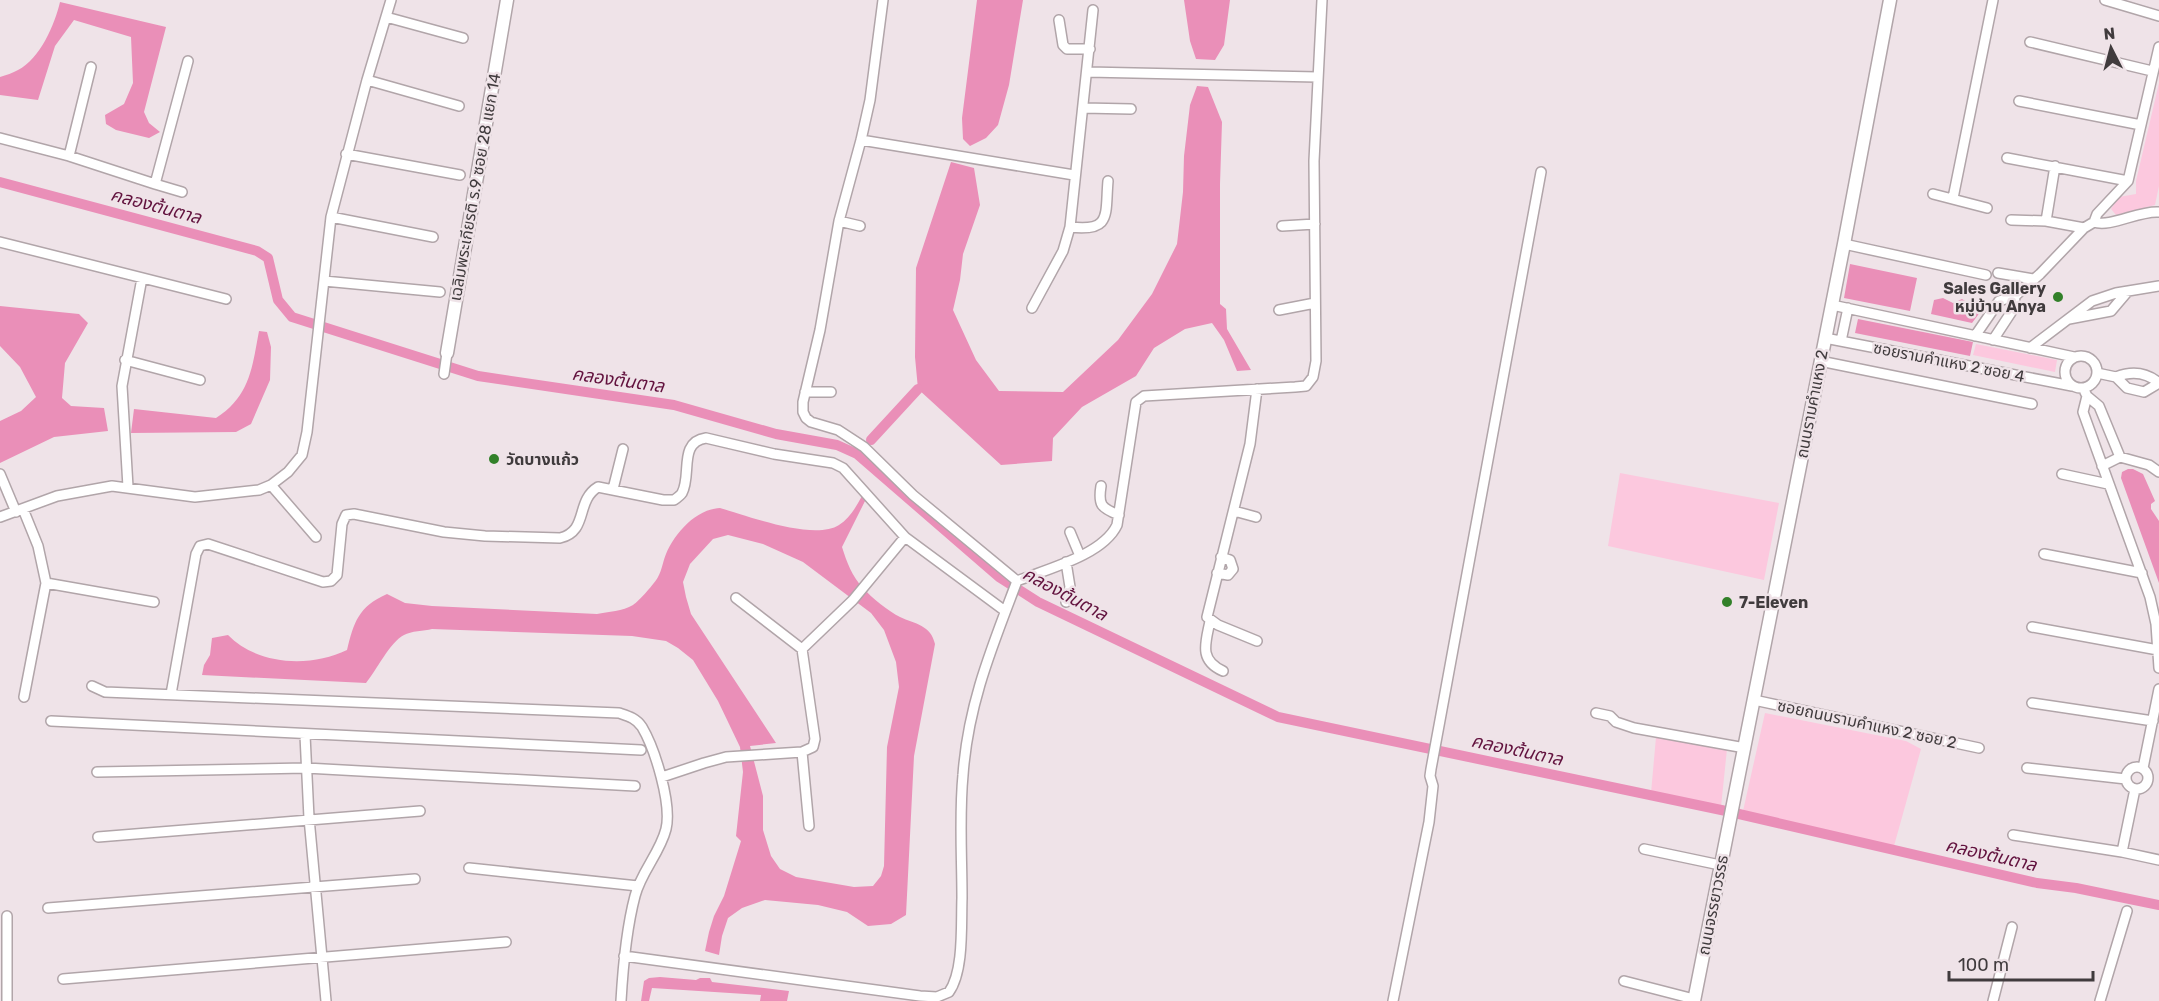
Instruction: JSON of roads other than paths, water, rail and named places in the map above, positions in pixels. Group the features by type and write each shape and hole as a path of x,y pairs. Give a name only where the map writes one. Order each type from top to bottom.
{"main road":[{"name":"เฉลิมพระเกียรติ ร.9 ซอย 28 แยก 14","path":"447,353 507,0"},
{"name":"ถนนรามคำแหง 2","path":"1731,813 1890,0"},
{"name":"ถนนจรรยาวรรธ","path":"1694,1000 1731,813"}],"street":[{"path":"0,517 57,496 112,486 195,496 259,490 271,485 288,472 302,455 307,432 331,217 346,154 391,0"},
{"path":"883,0 872,90 839,221 803,412 811,422 838,430 864,447 913,495 1016,584"},
{"path":"624,956 920,996 938,997 949,992 957,978 958,966 961,921 961,804 968,737 986,660 1016,584 1102,545 1112,536 1119,514 1136,402 1144,396 1306,386 1313,377 1316,361 1314,161 1322,0"},
{"path":"1953,198 1992,0"},
{"path":"2105,0 2159,15"},
{"path":"1032,308 1063,251 1070,227 1093,10"},
{"path":"386,17 463,38"},
{"path":"1059,20 1066,49 1090,50"},
{"path":"2030,42 2152,71"},
{"path":"2094,222 2097,214 2128,181 2159,47"},
{"path":"155,184 188,61"},
{"path":"69,156 91,67"},
{"path":"1088,72 1317,78"},
{"path":"367,80 459,106"},
{"path":"2019,101 2140,124"},
{"path":"1083,108 1131,109"},
{"path":"0,138 69,156 182,192"},
{"path":"861,140 1074,175"},
{"path":"346,154 460,175"},
{"path":"2007,158 2128,181"},
{"path":"2046,221 2055,166"},
{"path":"1393,1001 1429,822 1433,786 1430,776 1432,759 1541,172"},
{"path":"1070,227 1088,229 1095,228 1101,223 1106,215 1108,181"},
{"path":"1933,194 1987,208"},
{"path":"1975,336 1999,301 2015,296 2084,228 2094,222 2102,223 2159,212"},
{"path":"331,217 433,237"},
{"path":"2011,220 2046,221 2084,228"},
{"path":"839,221 860,226"},
{"path":"1282,226 1315,224"},
{"path":"0,242 226,299"},
{"path":"1844,244 1986,275"},
{"path":"1998,273 2033,279"},
{"path":"128,487 122,386 142,278"},
{"path":"324,281 440,292"},
{"path":"2030,348 2092,301 2128,291 2159,286"},
{"path":"2067,320 2111,311 2128,291"},
{"path":"1993,340 2014,308 2015,296"},
{"path":"1279,310 1316,303"},
{"name":"ซอยรามคำแหง 2 ซอย 4","path":"1832,305 2074,357 2088,357 2096,365 2097,373"},
{"path":"1841,341 1848,308"},
{"name":"ซอยรามคำแหง 2 ซอย 4","path":"1825,338 2072,386 2085,392"},
{"name":"เฉลิมพระเกียรติ ร.9 ซอย 28 แยก 14","path":"444,374 447,353"},
{"path":"2072,386 2065,372 2068,362 2074,357"},
{"path":"125,360 201,380"},
{"path":"1820,361 2032,404"},
{"path":"2116,377 2128,372 2152,377 2159,383 2144,392 2127,388 2116,377 2097,373 2095,381 2085,392 2083,412 2154,610 2159,668"},
{"path":"1223,671 1210,664 1206,655 1210,621 1208,614 1250,444 1257,389"},
{"path":"806,392 831,392"},
{"path":"2085,392 2099,406 2120,458"},
{"path":"171,694 196,555 200,546 208,544 322,582 331,581 336,575 342,524 346,515 362,515 444,532 485,536 561,538 571,535 577,528 586,497 598,486 663,500 674,500 682,493 691,446 697,439 706,438 774,454 833,462 843,468 904,537 1007,608"},
{"path":"613,489 623,449"},
{"path":"2102,466 2120,458 2149,465 2159,472"},
{"path":"0,474 38,546 46,583 24,697"},
{"path":"2062,474 2108,484"},
{"path":"271,485 316,537"},
{"path":"1101,486 1099,498 1101,506 1119,514"},
{"path":"1234,511 1256,517"},
{"path":"1070,532 1080,556"},
{"path":"801,649 853,600 904,537"},
{"path":"2044,554 2142,573"},
{"path":"1217,573 1228,575 1233,569 1230,560 1221,557"},
{"path":"1066,562 1070,587 1066,602"},
{"path":"46,583 154,602"},
{"path":"662,777 704,762 742,755 802,752 813,747 815,739 801,649 736,598"},
{"path":"1210,621 1257,641"},
{"path":"2032,627 2158,650"},
{"path":"92,686 105,692 619,713 633,717 642,727 662,777 667,827 638,886 624,956 621,1001"},
{"path":"2148,781 2143,768 2159,689"},
{"name":"ซอยถนนรามคำแหง 2 ซอย 2","path":"1754,700 1979,748"},
{"path":"2032,703 2153,721"},
{"path":"1596,713 1611,716 1616,723 1634,728 1745,748"},
{"path":"51,721 641,750"},
{"path":"305,735 309,818 326,1001"},
{"path":"802,752 809,826"},
{"path":"97,772 306,768 635,786"},
{"path":"2027,768 2126,779"},
{"path":"2143,768 2132,768 2127,772 2126,779 2135,789 2141,788 2148,781"},
{"path":"2148,781 2159,783"},
{"path":"2122,852 2135,789"},
{"path":"98,837 309,818 420,811"},
{"path":"2013,835 2159,860"},
{"path":"1644,849 1720,865"},
{"path":"469,867 638,886"},
{"path":"48,908 415,879"},
{"path":"2100,1001 2127,911"},
{"path":"7,916 7,1001"},
{"path":"1993,1001 2012,927"},
{"path":"63,979 506,942"},
{"path":"1624,981 1694,1000"}],"waterway":[{"name":"คลองต้นตาล","path":"0,182 257,251 268,258 278,300 292,317 478,376 674,405 776,434 837,445 857,454 999,577 1038,602 1278,717 1726,811 2037,883 2076,888 2159,905"},
{"path":"871,440 918,389"}],"place":[{"name":"Sales Gallery หมู่บ้าน Anya","path":"2058,297"},
{"name":"วัดบางแก้ว","path":"494,459"},
{"name":"7-Eleven","path":"1727,602"}]}
